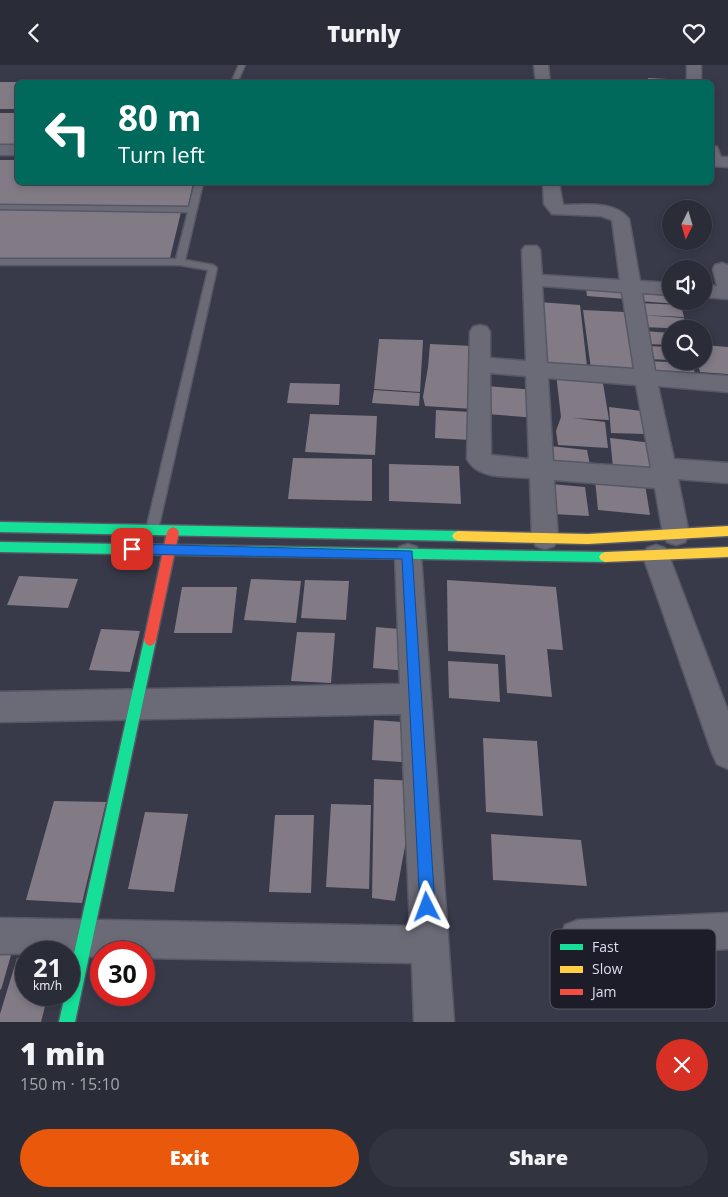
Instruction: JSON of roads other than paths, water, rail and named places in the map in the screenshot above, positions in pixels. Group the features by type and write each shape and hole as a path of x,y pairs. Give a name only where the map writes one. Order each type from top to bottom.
{"main road":[{"path":"0,527 588,539 728,531"},
{"path":"67,1022 174,531"},
{"path":"0,547 593,558 728,552"}],"street":[{"path":"541,65 542,80"},
{"path":"694,65 694,80"},
{"path":"0,151 15,151"},
{"path":"714,159 715,162 728,162"},
{"path":"551,185 553,204 558,209 609,211 620,219 646,379 676,534"},
{"path":"531,250 534,280 545,538"},
{"path":"712,291 728,292 722,269"},
{"path":"534,280 662,288"},
{"path":"480,332 479,459 487,465 542,471 728,473"},
{"path":"480,365 728,384"},
{"path":"408,555 434,1022"},
{"path":"656,556 728,753"},
{"path":"0,707 416,699"},
{"path":"0,936 430,945"}],"lane":[{"path":"235,80 242,65"},
{"path":"180,262 198,185"},
{"path":"0,207 192,210"},
{"path":"0,262 180,262 213,268 152,530"}]}
